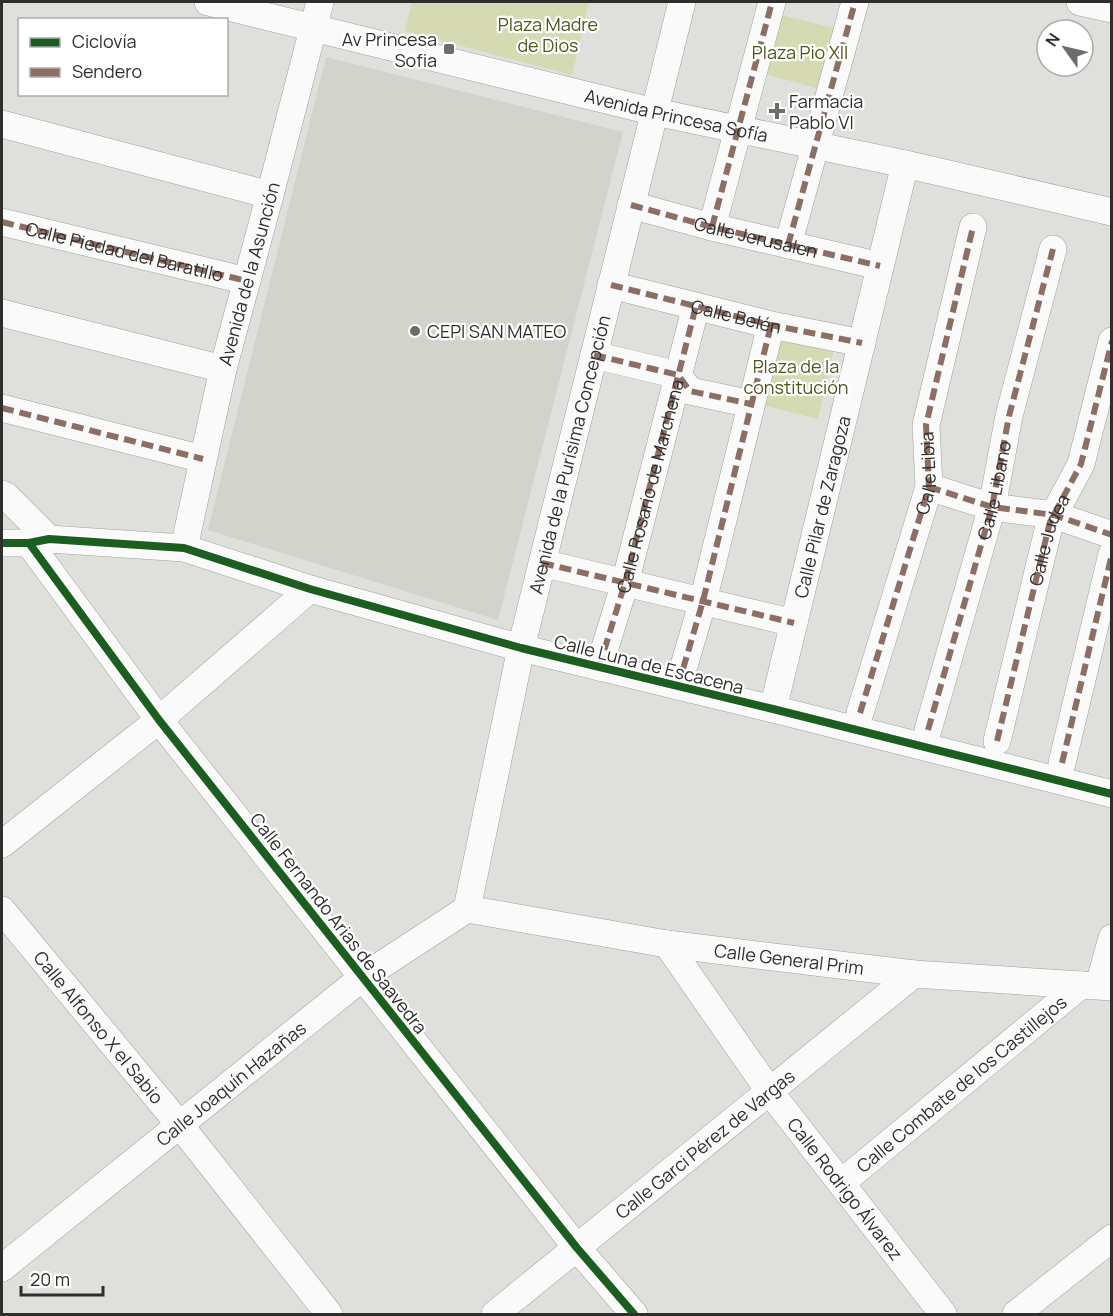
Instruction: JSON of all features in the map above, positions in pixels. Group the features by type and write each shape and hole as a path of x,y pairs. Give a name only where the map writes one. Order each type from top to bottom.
{"street":[{"name":"Avenida Princesa Sofía","path":"208,2 655,112 905,164 1112,212"},
{"name":"Avenida de la Asunción","path":"184,548 223,369 320,2"},
{"name":"Avenida de la Purísima Concepción","path":"468,909 521,648 682,2"},
{"path":"712,227 772,2"},
{"path":"788,245 855,2"},
{"path":"1080,2 1112,9"},
{"path":"2,124 270,195"},
{"name":"Calle Pilar de Zaragoza","path":"773,709 905,164"},
{"name":"Calle Jerusalen","path":"631,205 880,267"},
{"name":"Calle Piedad del Baratillo","path":"2,222 247,281"},
{"name":"Calle Libia","path":"860,713 929,487 926,424 973,227"},
{"name":"Calle Libano","path":"928,730 992,507 1009,416 1053,249"},
{"name":"Calle Belén","path":"611,285 771,324 861,343"},
{"name":"Calle Rosario de Marchena","path":"599,667 625,583 696,306"},
{"path":"2,314 223,369"},
{"path":"678,686 703,601 771,324"},
{"name":"Calle Judea","path":"997,741 1050,522 1081,464 1112,341"},
{"path":"594,355 678,375 690,391 751,404"},
{"path":"2,408 203,459"},
{"path":"929,487 992,507 1054,515 1112,535"},
{"name":"Calle Fernando Arias de Saavedra","path":"2,494 6,496 39,541 159,720 577,1248 634,1314"},
{"name":"Calle Luna de Escacena","path":"2,543 39,541 184,548 310,589 521,648 1112,794"},
{"path":"1062,763 1112,554"},
{"path":"542,563 794,623"},
{"path":"2,844 159,720 310,589"},
{"name":"Calle General Prim","path":"468,909 667,944 914,974 1097,986"},
{"name":"Calle Joaquín Hazañas","path":"2,1268 363,977 468,909"},
{"name":"Calle Alfonso X el Sabio","path":"2,910 179,1125 329,1314"},
{"path":"1097,986 1112,938"},
{"name":"Calle Rodrigo Álvarez","path":"667,944 770,1092 943,1314"},
{"name":"Calle Garci Pérez de Vargas","path":"495,1314 914,974"},
{"name":"Calle Combate de los Castillejos","path":"841,1184 1097,986"},
{"path":"1016,1314 1112,1238"}],"shaded area":[{"name":"CEPI SAN MATEO","path":"326,57 623,132 498,620 208,530"}],"green space":[{"name":"Plaza Madre de Dios","path":"412,2 589,2 572,75 405,31"},
{"name":"Plaza Pio XII","path":"773,13 838,29 823,90 762,73"},
{"name":"Plaza de la constitución","path":"773,333 834,348 818,419 759,404"}],"marked path":[{"path":"712,227 772,2"},
{"path":"788,245 855,2"},
{"path":"631,205 712,227 880,266"},
{"path":"2,222 247,281"},
{"path":"860,713 929,487 926,425 973,227"},
{"path":"928,730 992,507 1009,416 1053,249"},
{"path":"611,285 771,325 862,343"},
{"path":"599,667 625,583 696,306"},
{"path":"678,686 703,601 771,325"},
{"path":"997,741 1050,522 1081,464 1112,341"},
{"path":"594,355 678,375 690,391 751,404"},
{"path":"2,408 203,459"},
{"path":"929,487 992,507 1054,515 1112,535"},
{"path":"1062,763 1112,554"},
{"path":"542,563 794,623"}],"cycle path":[{"path":"2,543 29,543 49,539 184,548 310,589 521,648 1112,794"},
{"path":"29,543 159,720 577,1248 634,1314"}],"place":[{"name":"Av Princesa Sofia","path":"449,49"},
{"name":"Farmacia Pablo VI","path":"777,111"},
{"name":"CEPI SAN MATEO","path":"415,331"}]}
